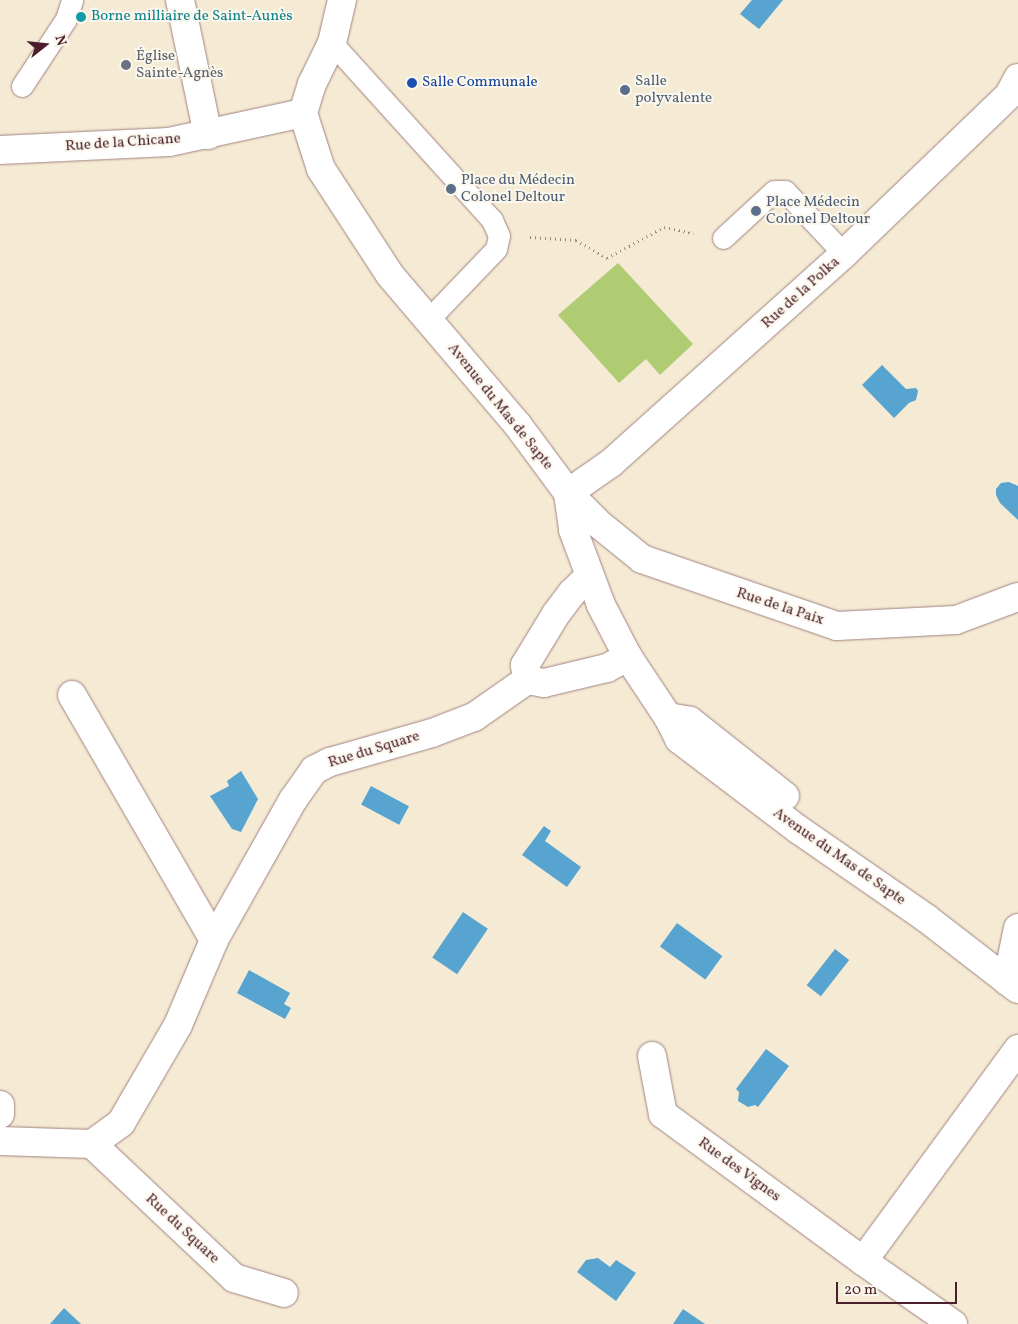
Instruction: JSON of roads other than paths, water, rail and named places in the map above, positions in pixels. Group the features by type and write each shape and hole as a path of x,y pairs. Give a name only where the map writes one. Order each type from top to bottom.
{"street":[{"path":"180,0 208,135"},
{"path":"303,113 312,84 332,43 342,0"},
{"name":"Rue de la Polka","path":"568,493 612,463 844,254 1009,95 1018,78"},
{"name":"Rue de la Chicane","path":"0,150 169,142 303,113"},
{"name":"Avenue du Mas de Sapte","path":"303,113 321,169 390,275 517,424 568,493 573,530 601,605 628,657 668,717 690,721 1014,975"},
{"name":"Rue de la Paix","path":"568,493 600,525 642,559 837,626 956,620 1018,598"},
{"path":"590,576 572,593 556,614 525,665 527,680 544,683 607,668 628,657"},
{"name":"Rue du Square","path":"284,1293 234,1278 92,1144 121,1123 178,1025 214,940 293,800 314,770 330,762 432,733 474,717 527,680"},
{"path":"72,695 214,940"},
{"path":"1014,975 1018,928"},
{"path":"863,1261 1018,1048"},
{"name":"Rue des Vignes","path":"652,1056 663,1114 863,1261 953,1324"},
{"path":"0,1105 0,1114"},
{"path":"0,1140 92,1144"}],"lane":[{"path":"22,86 66,19 72,0"},
{"path":"332,43 492,220 499,236 496,249 428,320"},
{"path":"723,238 774,191 785,191 844,254"}],"water":[{"path":"752,0 783,0 759,29 740,14"},
{"path":"882,365 906,389 916,388 918,391 916,400 909,403 894,418 862,385"},
{"path":"1009,482 1018,486 1018,520 1000,503 996,495 996,489 1001,483"},
{"path":"241,771 258,799 241,832 232,829 210,796 229,786 227,781"},
{"path":"371,786 409,806 399,825 361,805"},
{"path":"544,826 551,831 545,841 581,867 567,887 522,855"},
{"path":"463,912 488,929 457,974 432,958"},
{"path":"677,923 722,956 705,979 660,946"},
{"path":"835,949 849,960 821,996 807,985"},
{"path":"249,970 290,993 284,1004 291,1008 285,1019 237,993"},
{"path":"766,1049 789,1066 758,1107 755,1105 748,1107 738,1101 739,1092 736,1089"},
{"path":"598,1258 610,1267 616,1260 636,1273 616,1301 577,1272 586,1260"},
{"path":"64,1308 81,1324 50,1324"},
{"path":"683,1309 705,1324 673,1324"}],"place":[{"name":"Borne milliaire de Saint-Aunès","path":"81,17"},
{"name":"Église Sainte-Agnès","path":"126,65"},
{"name":"Salle Communale","path":"412,83"},
{"name":"Salle polyvalente","path":"625,90"},
{"name":"Place du Médecin Colonel Deltour","path":"451,189"},
{"name":"Place Médecin Colonel Deltour","path":"756,211"}]}
